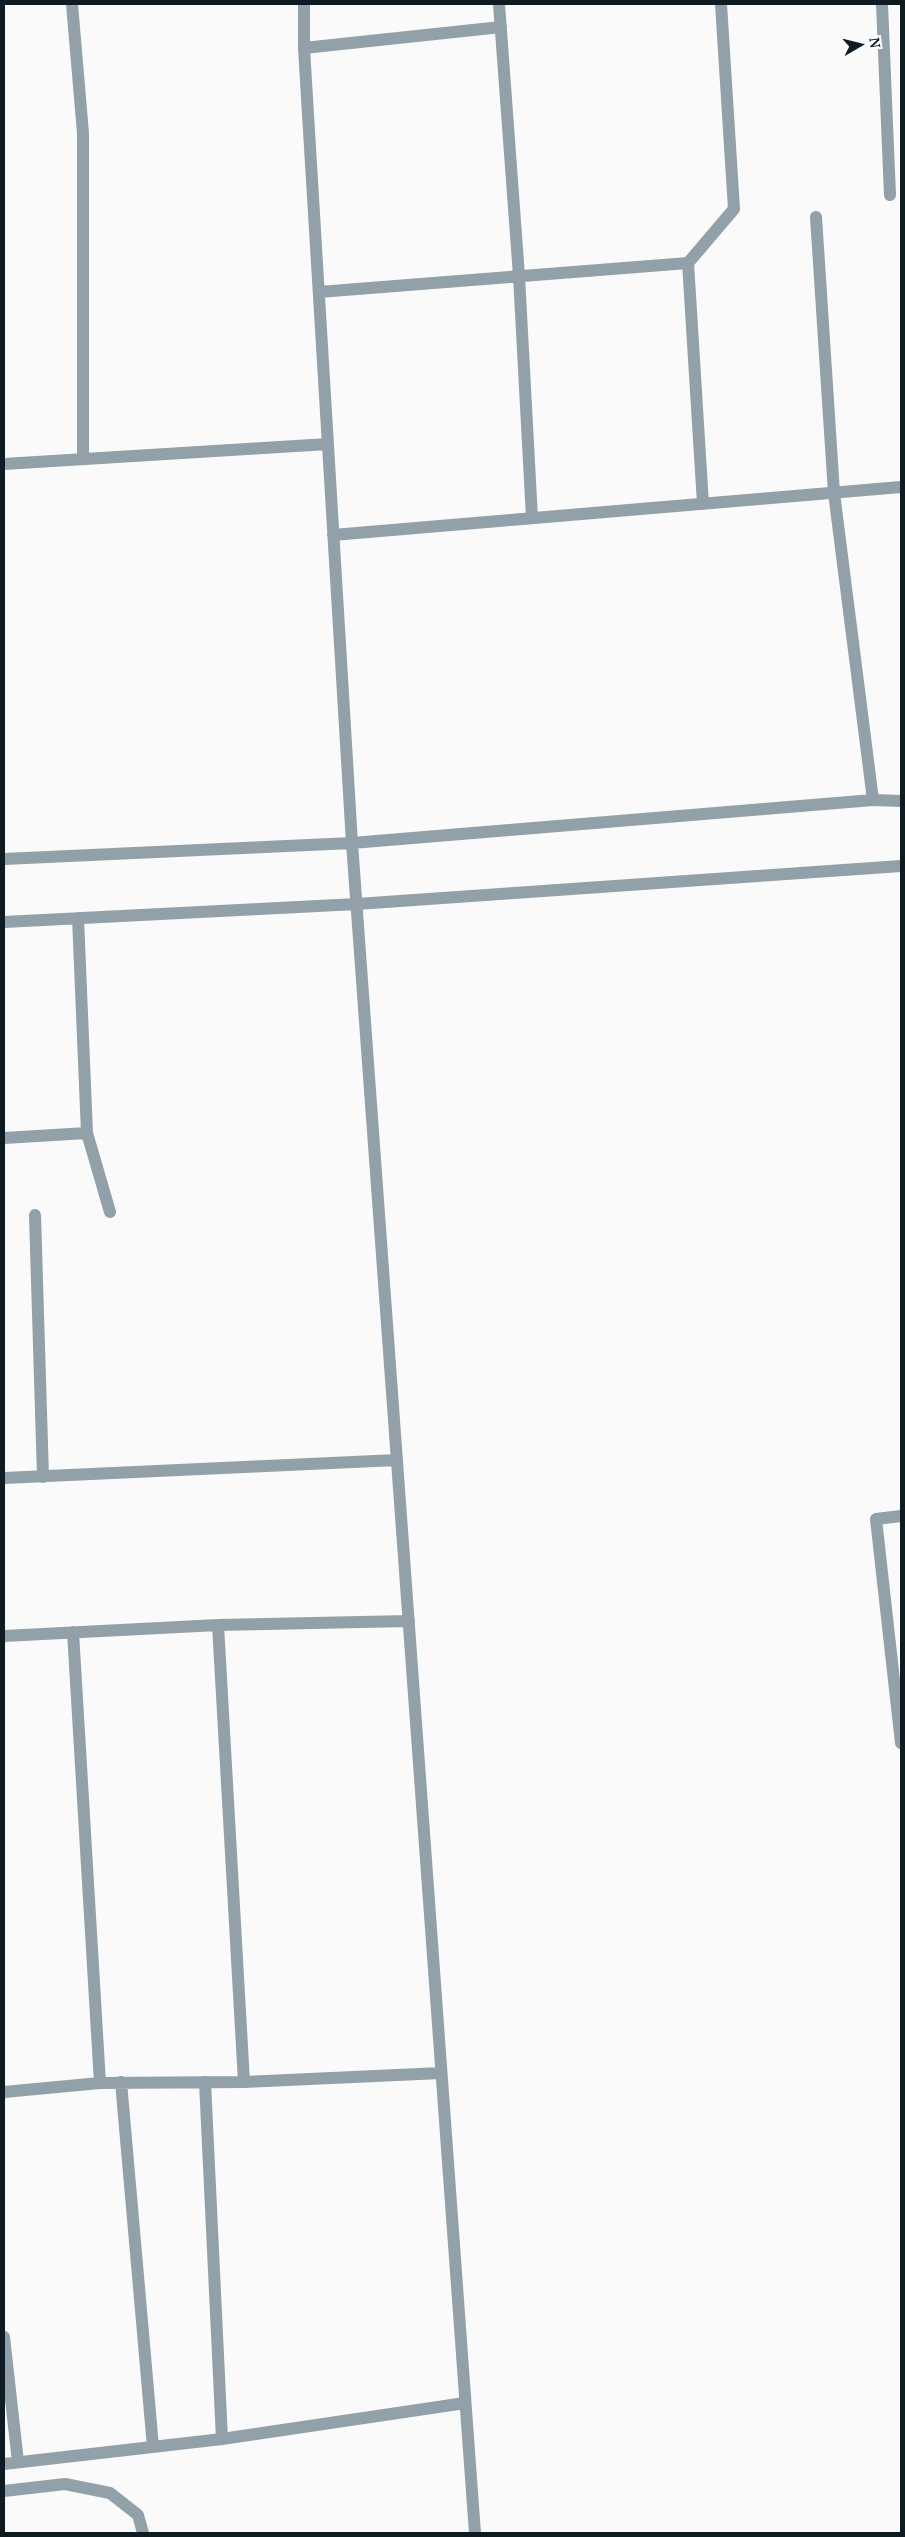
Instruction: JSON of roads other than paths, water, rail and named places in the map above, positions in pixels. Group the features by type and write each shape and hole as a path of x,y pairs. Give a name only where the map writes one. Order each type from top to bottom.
{"street":[{"path":"72,4 83,133 83,459"},
{"path":"304,4 304,48 352,843 475,2533"},
{"path":"499,4 519,276 532,518"},
{"path":"703,504 688,263 734,209 720,4"},
{"path":"882,4 890,195"},
{"path":"304,48 501,26"},
{"path":"816,217 834,493 873,800"},
{"path":"318,292 688,263"},
{"path":"4,464 328,444"},
{"path":"333,535 901,487"},
{"path":"4,859 352,843 873,800 901,801"},
{"path":"4,922 357,904 901,866"},
{"path":"78,918 88,1133 110,1212"},
{"path":"4,1138 88,1133"},
{"path":"35,1215 43,1477"},
{"path":"4,1478 397,1460"},
{"path":"901,1516 876,1519 901,1743"},
{"path":"4,1636 218,1625 409,1621"},
{"path":"218,1625 244,2082"},
{"path":"73,1632 100,2083"},
{"path":"4,2092 121,2082 244,2082 441,2073"},
{"path":"121,2082 153,2446"},
{"path":"205,2082 222,2438"},
{"path":"4,2337 18,2462"},
{"path":"4,2464 222,2438 465,2403"},
{"path":"4,2491 65,2484 110,2493 138,2514 143,2533"}]}
